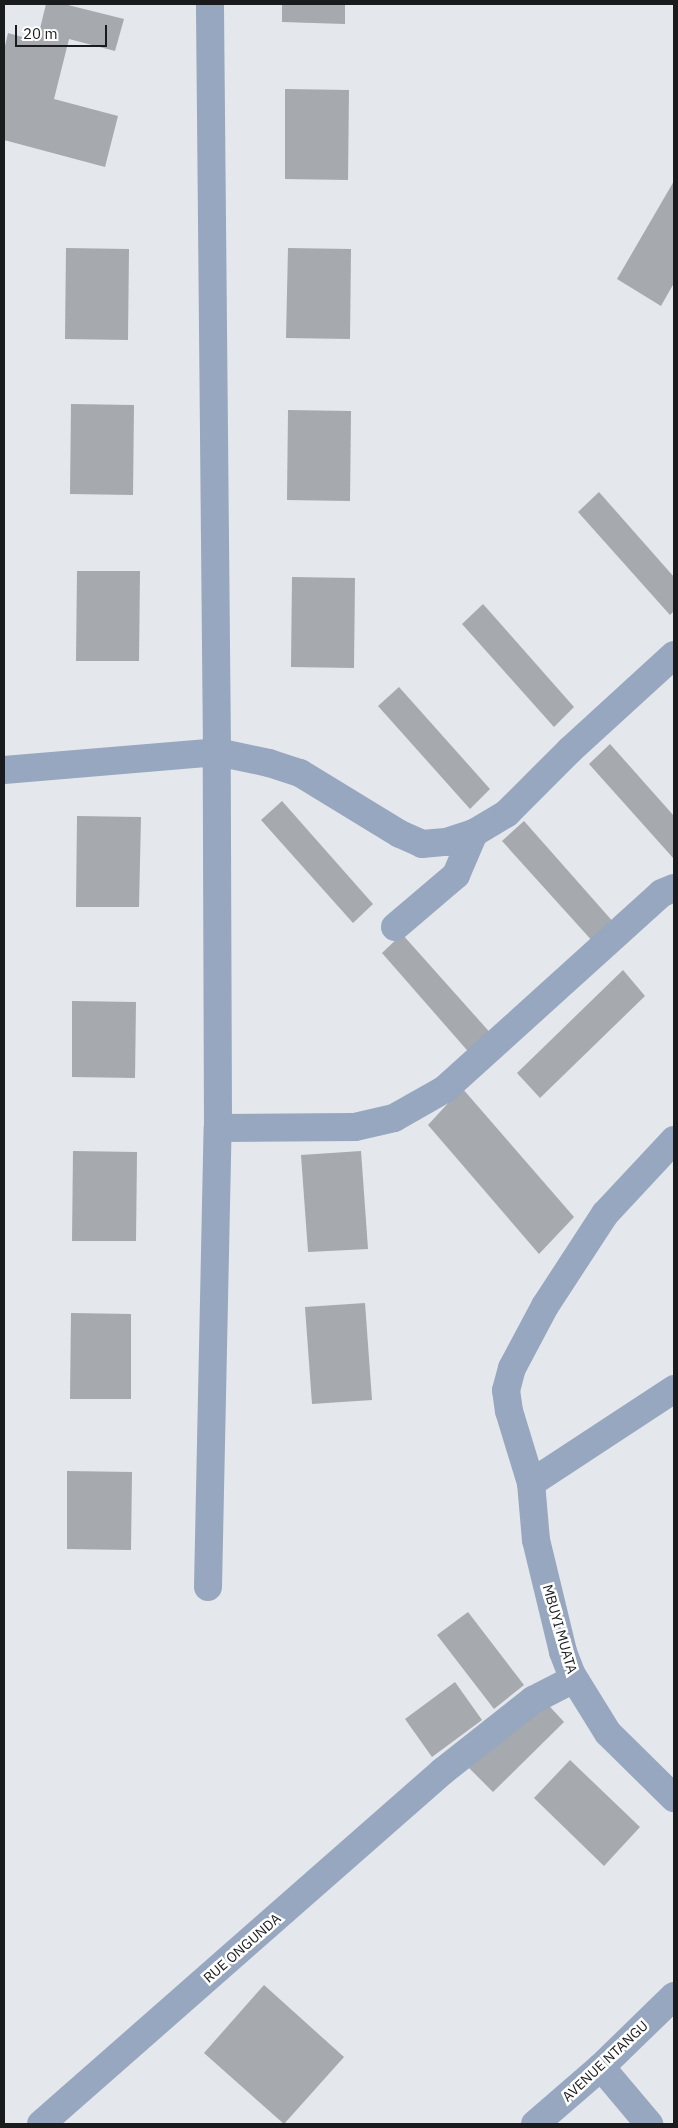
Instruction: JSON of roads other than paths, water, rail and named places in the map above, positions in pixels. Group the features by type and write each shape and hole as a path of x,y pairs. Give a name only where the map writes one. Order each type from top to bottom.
{"street":[{"path":"208,1587 218,1128 218,752 210,4"},
{"path":"4,770 218,752 269,763 300,773 400,834 422,844 446,842 474,833 506,813 570,750 674,655"},
{"path":"395,928 456,875 474,833"},
{"path":"218,1128 355,1127 376,1124 394,1118 445,1089 662,893 674,888"},
{"name":"MBUYI MUATA","path":"674,1140 605,1214 545,1306 512,1368 506,1390 509,1411 531,1483 536,1540 563,1652 574,1679 608,1733 674,1798"},
{"path":"531,1483 674,1389"},
{"name":"RUE ONGUNDA","path":"41,2124 443,1771 533,1700 574,1679"},
{"name":"AVENUE NTANGU","path":"535,2124 601,2067 674,1996"},
{"path":"601,2067 649,2124"}]}
